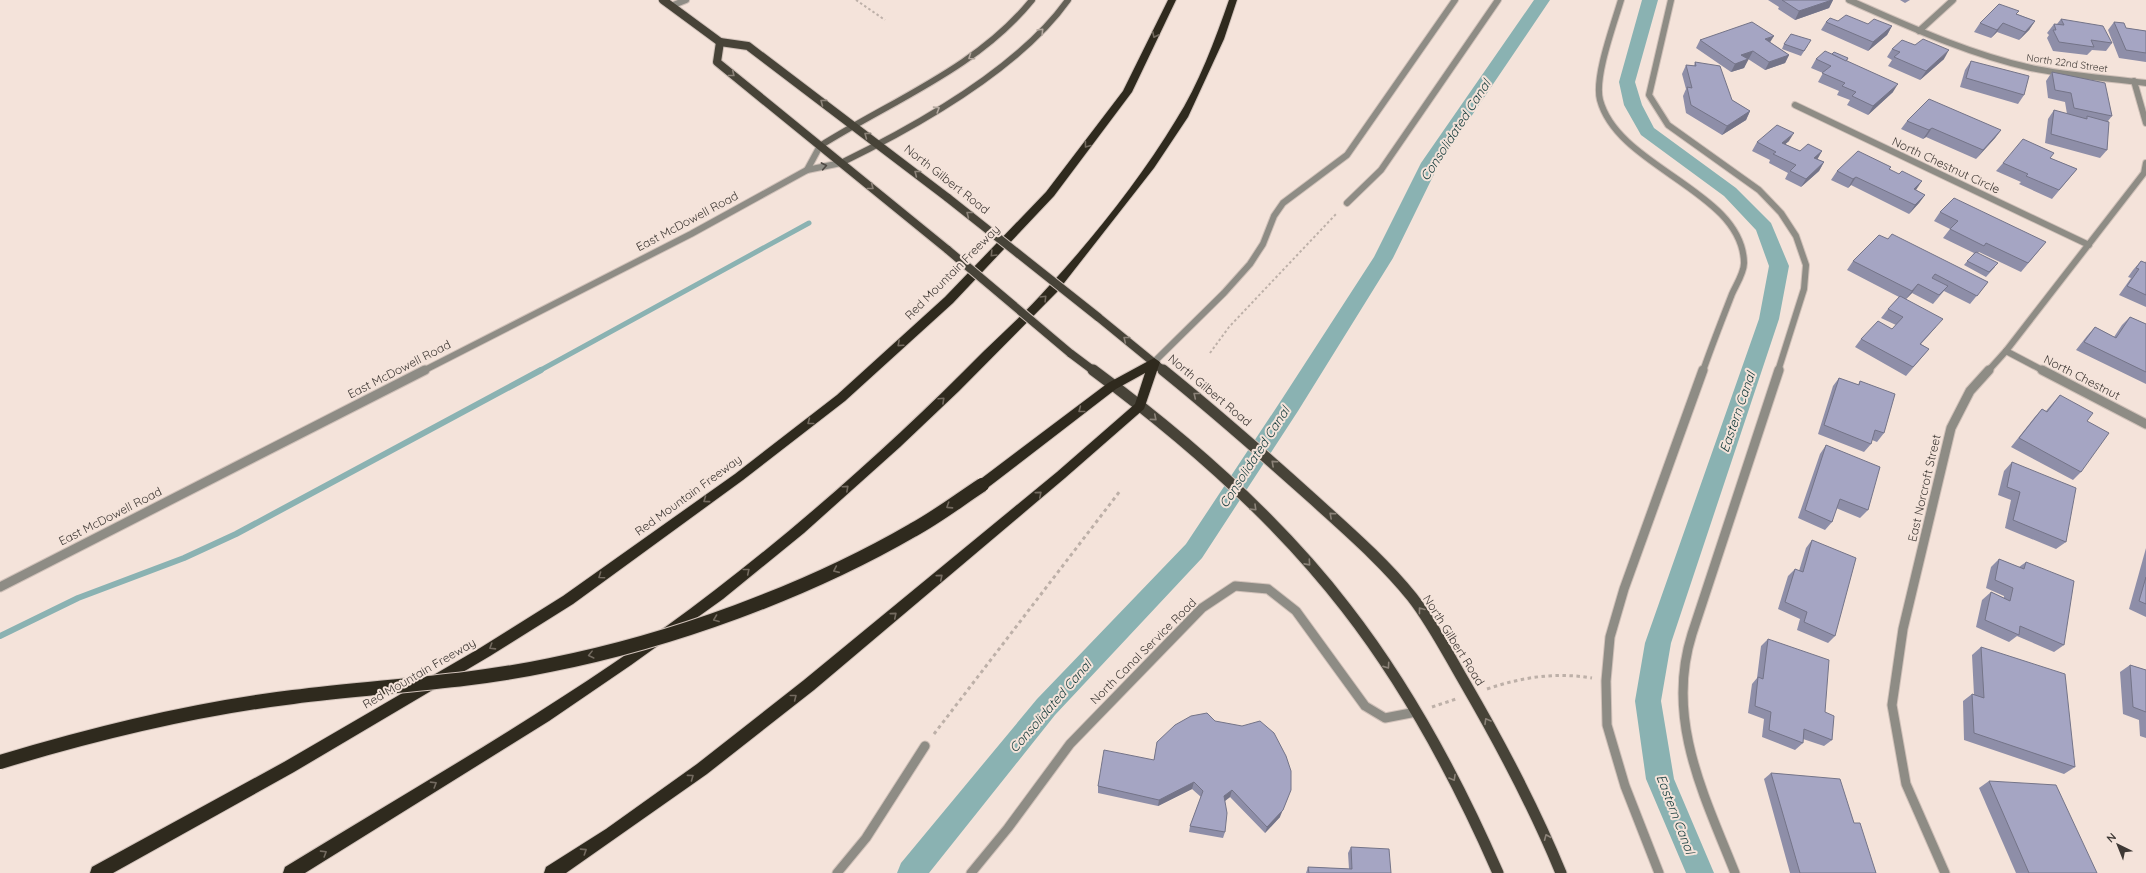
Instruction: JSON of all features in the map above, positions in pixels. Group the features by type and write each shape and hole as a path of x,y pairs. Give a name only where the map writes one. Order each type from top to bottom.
{"highway":[{"name":"Red Mountain Freeway","path":"98,873 289,767 485,652 568,600 733,481 841,398 949,300 1050,194 1126,92 1172,0"},
{"path":"290,873 544,716 626,661 718,595 793,534 901,438 955,388 1053,289 1142,179 1183,117 1220,39 1233,0"},
{"path":"0,762 106,732 195,712 262,701 398,686 558,664 688,629 771,598 842,567 901,537 982,485 1112,386 1154,362"},
{"path":"552,873 611,834 702,769 809,686 1062,475 1140,406 1154,362"}],"main road":[{"name":"North Gilbert Road","path":"663,0 720,42 748,46 880,145 1226,420 1349,531 1385,568 1423,612 1520,778 1547,835 1562,873"},
{"path":"820,146 854,125 954,69 983,49 1010,26 1032,0"},
{"name":"East McDowell Road","path":"841,163 880,145 982,81 1014,56 1041,32 1068,0"},
{"path":"720,42 717,62 920,226 1070,353 1140,406 1206,462 1282,534 1338,596 1401,686 1464,796 1498,873"}],"street":[{"path":"671,6 686,0"},
{"path":"1154,362 1241,274 1262,247 1276,212 1304,186 1337,166 1347,155 1455,0"},
{"path":"1347,203 1381,170 1498,0"},
{"path":"1621,0 1599,80 1600,100 1608,117 1624,139 1717,210 1732,226 1742,246 1744,265 1719,326 1624,589 1610,637 1606,681 1607,725 1625,786 1659,873"},
{"path":"1671,0 1648,95 1668,125 1759,190 1781,213 1796,236 1806,265 1804,289 1798,311 1688,642 1682,678 1682,720 1698,775 1735,873"},
{"name":"North 22nd Street","path":"1849,0 1919,31 1986,56 2032,68 2146,83"},
{"path":"1919,31 1953,0"},
{"path":"2134,81 2146,123"},
{"name":"North Chestnut Circle","path":"1795,106 2088,245"},
{"path":"807,170 820,146"},
{"name":"East McDowell Road","path":"0,586 691,234 807,170 841,163"},
{"name":"East Norcroft Street","path":"1945,873 1906,784 1892,705 1903,629 1951,428 1970,392 2006,352 2144,173 2146,163"},
{"name":"North Chestnut","path":"2006,352 2146,424"},
{"name":"North Canal Service Road","path":"971,873 1008,828 1070,744 1202,608 1235,586 1268,589 1296,611 1365,706 1385,718 1416,712"},
{"path":"837,873 866,838 925,746"}],"path":[{"path":"856,0 885,20"},
{"path":"1210,353 1229,327 1347,203"},
{"path":"925,746 1120,491"},
{"path":"1416,712 1514,679 1548,675 1581,675 1606,681"}],"building":[{"path":"1782,0 1832,0 1799,11"},
{"path":"1999,4 2019,11 2016,14 2035,21 2025,32 2003,23 1997,30 1980,23"},
{"path":"1846,15 1868,24 1874,19 1892,26 1873,42 1826,22 1830,18 1838,21"},
{"path":"2061,19 2103,26 2112,43 2091,40 2094,47 2059,42 2053,30 2056,30 2054,24 2064,25"},
{"path":"1752,22 1774,36 1765,39 1789,55 1769,62 1753,51 1741,55 1748,59 1735,64 1700,40"},
{"path":"2114,22 2124,23 2126,28 2146,31 2146,53 2126,50"},
{"path":"1791,34 1811,40 1804,51 1784,44"},
{"path":"1923,39 1949,50 1926,71 1894,57 1900,52 1892,49 1902,40 1915,45"},
{"path":"1825,51 1898,84 1873,106 1852,96 1856,92 1842,86 1845,83 1822,73 1831,66 1816,59"},
{"path":"1834,52 1848,58 1846,61 1832,54"},
{"path":"1971,61 2029,76 2024,95 1966,78"},
{"path":"1695,62 1720,66 1732,100 1750,111 1727,126 1691,105 1687,87 1692,88 1686,65 1696,66"},
{"path":"2052,72 2105,83 2112,116 2074,108 2071,93 2055,90"},
{"path":"1929,99 2001,130 1983,150 1932,128 1929,130 1907,121"},
{"path":"2054,110 2087,119 2087,116 2109,122 2107,150 2051,134"},
{"path":"1777,125 1794,133 1782,143 1800,151 1808,144 1822,151 1814,158 1824,162 1806,179 1790,171 1796,165 1773,154 1776,152 1757,142"},
{"path":"2023,139 2054,153 2050,158 2077,169 2059,190 2026,176 2028,174 2003,163"},
{"path":"1858,151 1891,167 1889,169 1899,174 1902,171 1922,181 1914,189 1925,195 1915,205 1856,177 1853,179 1837,171"},
{"path":"1954,198 2046,242 2028,263 1986,243 1984,246 1950,229 1958,221 1940,212"},
{"path":"1892,234 1988,282 1977,296 1935,274 1932,278 1948,286 1939,295 1918,284 1912,291 1853,261 1879,235 1888,239"},
{"path":"1976,252 1998,263 1989,272 1967,261"},
{"path":"2141,261 2146,263 2146,295 2127,286 2139,269 2136,268"},
{"path":"1900,296 1943,319 1920,344 1929,349 1913,367 1861,339 1878,321 1892,329 1903,317 1888,309"},
{"path":"2130,317 2146,324 2146,372 2084,342 2095,327 2116,338"},
{"path":"1839,378 1859,385 1860,381 1895,394 1884,433 1875,430 1871,444 1824,425"},
{"path":"2060,395 2093,413 2087,421 2109,433 2081,472 2019,438 2042,409 2047,412"},
{"path":"1826,445 1880,467 1868,510 1840,499 1832,522 1805,510"},
{"path":"2012,462 2076,488 2066,542 2013,520 2020,492 2007,487"},
{"path":"1812,540 1856,558 1835,636 1804,622 1807,612 1785,602 1795,569 1803,572"},
{"path":"1999,559 2024,569 2026,562 2074,581 2064,645 2020,626 2019,635 1985,620 1991,592 2010,601 2013,588 1995,580"},
{"path":"2146,577 2146,604 2139,601"},
{"path":"1768,639 1829,660 1825,712 1834,716 1832,740 1804,729 1803,743 1769,730 1771,712 1755,706 1758,677 1763,679"},
{"path":"1981,647 2065,674 2075,767 1974,733 1972,694 1984,698"},
{"path":"2130,665 2146,670 2146,712 2133,707"},
{"path":"1207,713 1215,721 1242,726 1260,721 1274,733 1286,756 1291,771 1291,790 1283,810 1267,827 1232,790 1224,796 1227,813 1225,832 1190,826 1203,791 1194,782 1159,800 1098,786 1104,750 1154,760 1157,742 1175,725 1191,716"},
{"path":"1771,773 1840,779 1854,823 1860,823 1876,873 1800,873"},
{"path":"1989,781 2056,785 2097,873 2029,873"},
{"path":"1351,847 1389,849 1391,873 1309,873 1308,867 1352,869"}],"waterway":[{"name":"Consolidated Canal","path":"911,873 1046,707 1194,551 1290,405 1383,258 1430,163 1542,0"},
{"name":"Eastern Canal","path":"1650,0 1627,82 1633,105 1647,131 1687,162 1730,192 1764,227 1779,266 1769,319 1658,643 1648,701 1660,779 1700,873"},
{"path":"539,371 809,223"},
{"path":"0,636 78,598 184,558 236,534 541,370"}]}
